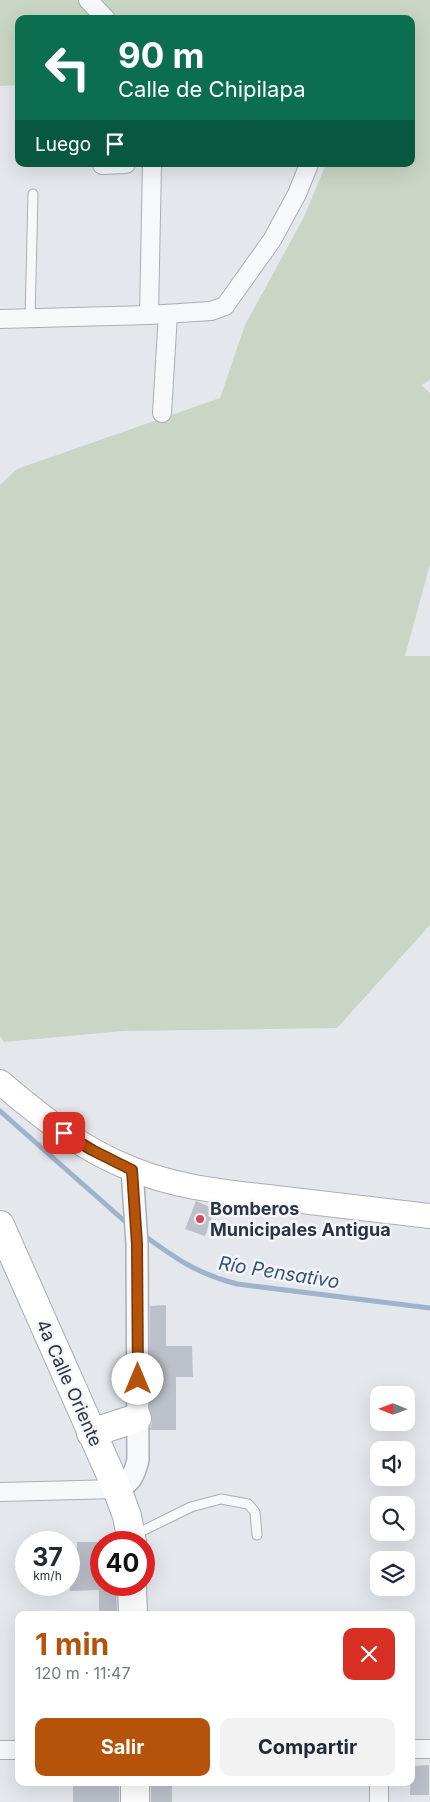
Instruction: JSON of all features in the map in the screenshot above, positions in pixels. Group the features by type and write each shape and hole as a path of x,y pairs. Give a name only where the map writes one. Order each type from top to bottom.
{"main road":[{"path":"0,1082 64,1133 92,1150 132,1170 187,1185 238,1194 430,1216"},
{"name":"4a Calle Oriente","path":"0,1225 117,1489 130,1531"},
{"path":"91,1433 138,1418"},
{"path":"132,1596 133,1611"},
{"path":"135,1786 135,1802"}],"street":[{"path":"88,0 102,15"},
{"path":"149,315 152,167"},
{"path":"0,320 168,314 211,311 225,306 272,240 297,194 307,167"},
{"path":"162,413 168,314"},
{"path":"0,1492 117,1489 126,1485 135,1470 138,1460 137,1244 132,1170"},
{"path":"415,1749 430,1749"},
{"path":"0,1750 15,1750"},
{"path":"379,1786 379,1802"}],"lane":[{"path":"30,318 33,194"},
{"path":"147,1531 191,1507 221,1499 248,1504 255,1512 257,1535"}],"green space":[{"path":"0,0 430,0 430,380 421,385 430,393 430,564 405,656 430,656 430,925 337,1028 123,1031 4,1042 0,1036 0,485 17,469 220,398 245,325 304,217 325,167 415,167 415,15 15,15 15,85 0,86"}],"building":[{"name":"Bomberos Municipales Antigua","path":"196,1201 215,1209 205,1236 185,1229"},
{"path":"166,1305 166,1346 192,1346 193,1377 176,1377 176,1430 150,1430 152,1421 150,1411 150,1306"},
{"path":"80,1542 90,1542 90,1590 80,1591"},
{"path":"99,1596 116,1596 117,1611 99,1611"},
{"path":"429,1765 429,1795 410,1795 410,1786 415,1786 415,1766"},
{"path":"73,1786 119,1786 119,1802 73,1802"},
{"path":"151,1786 172,1786 172,1802 151,1802"}],"waterway":[{"name":"Río Pensativo","path":"0,1111 129,1225"},
{"name":"Río Pensativo","path":"142,1234 165,1251 198,1270 237,1284 430,1308"}],"place":[{"name":"Bomberos Municipales Antigua","path":"200,1219"}],"route":[{"path":"64,1133 114,1162 132,1170 137,1244 138,1379"}]}
